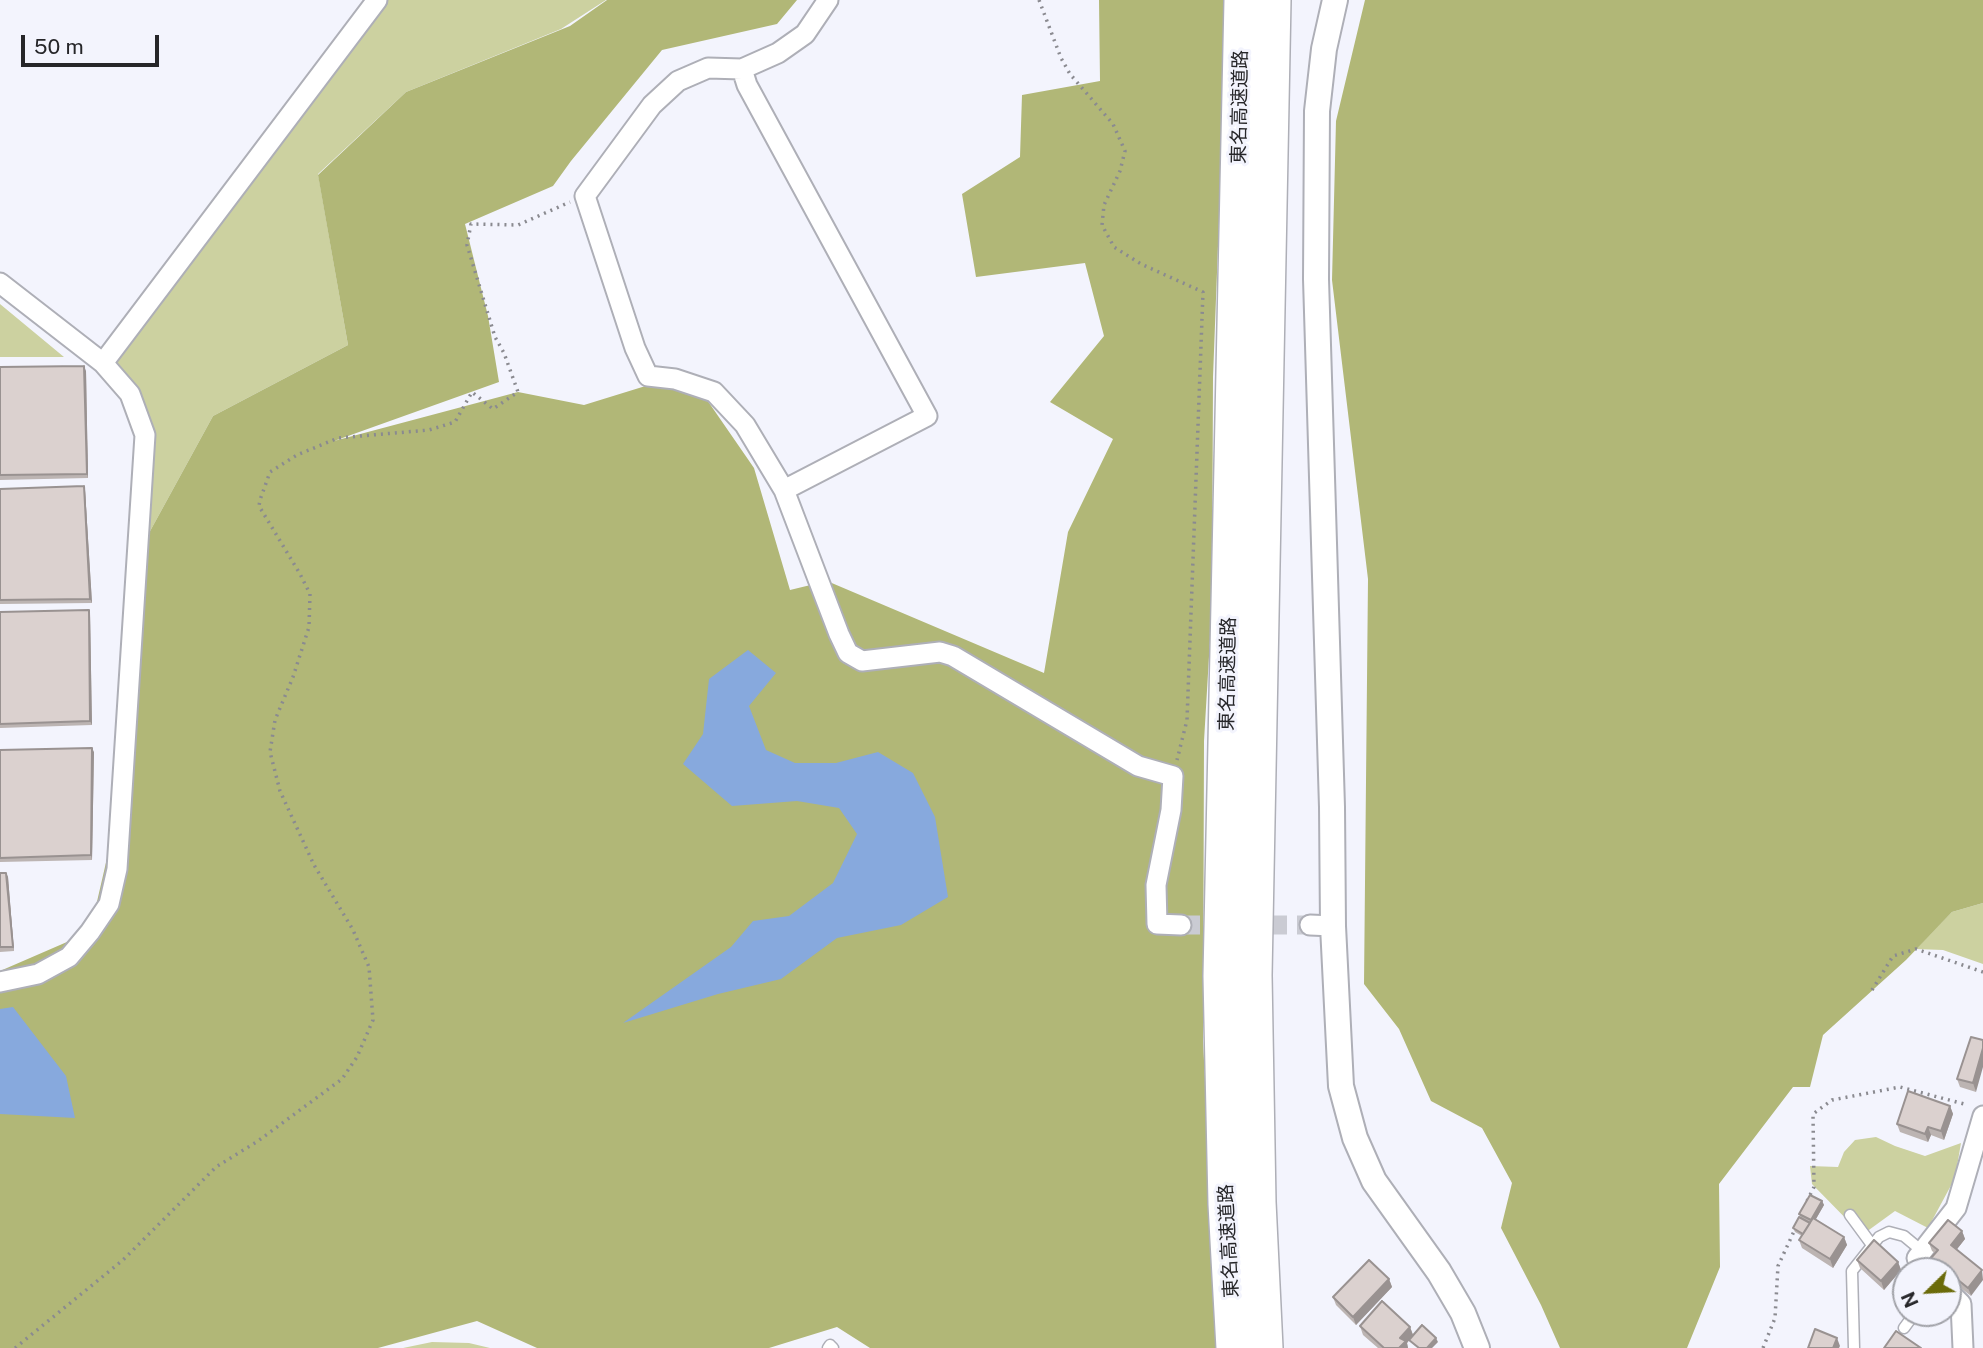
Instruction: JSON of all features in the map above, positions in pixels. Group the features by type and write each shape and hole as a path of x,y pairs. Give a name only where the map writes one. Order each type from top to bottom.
{"highway":[{"name":"東名高速道路","path":"1234,1348 1226,1203 1221,976 1242,0"},
{"name":"東名高速道路","path":"1265,1348 1258,1202 1254,975 1273,0"}],"street":[{"path":"103,363 377,0"},
{"path":"828,0 805,34 778,53 742,69 708,68 678,81 652,105 585,196 635,348 648,376 675,379 714,392 745,425 784,490 848,653 862,661 940,652 953,656 1138,766 1173,776 1171,810 1156,885 1157,924 1181,925"},
{"path":"1335,0 1324,49 1317,111 1317,279 1332,793 1321,925 1341,1086 1355,1138 1374,1181 1439,1272 1463,1313 1477,1348"},
{"path":"742,69 747,85 927,416 784,490"},
{"path":"0,283 103,363 130,394 145,435 117,869 109,904 69,957 37,974 0,982"},
{"path":"1918,1257 1956,1208 1976,1111"},
{"path":"1962,1326 1963,1348"}],"lane":[{"path":"1850,1215 1872,1245"},
{"path":"1854,1348 1852,1271 1879,1237 1889,1231 1904,1236 1922,1251"},
{"path":"828,1348 830,1345 833,1348"}],"path":[{"path":"1039,0 1061,58 1070,74 1113,124 1125,151 1120,171 1104,205 1102,225 1114,247 1141,264 1203,292 1187,720 1173,776"},
{"path":"15,1348 123,1260 214,1168 258,1141 342,1079 357,1057 373,1020 369,967 353,930 314,865 280,791 270,752 275,720 293,677 309,626 310,594 258,506 270,472 297,455 338,438 429,430 455,422 472,392 493,409 518,393 504,353 495,337 467,245 471,224 518,225 585,196"},
{"path":"1872,989 1893,956 1916,949 1983,971"},
{"path":"1804,1209 1814,1186 1813,1114 1832,1100 1900,1087 1976,1111"},
{"path":"1763,1348 1775,1318 1778,1266 1798,1221"}],"green space":[{"path":"377,0 606,0 561,29 406,92 318,174 348,345 213,416 137,555 145,435 103,363"},
{"path":"607,0 797,0 777,24 662,50 553,186 465,224 488,316 499,382 334,441 518,392 584,405 652,384 705,397 754,468 790,590 827,581 1044,673 1068,532 1113,439 1050,402 1104,336 1085,263 976,277 962,194 1020,157 1022,95 1100,81 1099,0 1223,0 1223,115 1213,377 1212,606 1204,741 1203,1041 1219,1348 870,1348 837,1327 769,1348 537,1348 477,1321 378,1348 0,1348 0,971 90,932 122,793 137,555 213,416 348,345 318,175 406,92 570,26"},
{"path":"1365,0 1983,0 1983,903 1952,912 1906,960 1823,1035 1810,1087 1793,1087 1719,1184 1720,1267 1687,1348 1560,1348 1501,1228 1512,1183 1482,1128 1431,1101 1399,1029 1364,984 1368,579 1332,280 1336,121"},
{"path":"0,304 64,357 0,357"},
{"path":"1983,903 1983,964 1943,950 1916,949 1952,912"},
{"path":"1876,1137 1925,1156 1961,1143 1955,1178 1928,1228 1895,1211 1862,1235 1812,1184 1810,1166 1838,1167 1844,1152 1855,1140"},
{"path":"432,1342 469,1343 490,1348 403,1348"}],"water":[{"path":"748,650 776,673 749,706 766,750 795,763 836,763 878,752 913,773 935,817 948,897 901,925 837,938 781,979 718,994 623,1023 731,947 753,921 789,916 833,883 857,834 839,808 797,801 732,806 683,764 703,734 709,679"},
{"path":"13,1007 66,1076 75,1118 0,1114 0,1009"}],"building":[{"path":"84,366 87,474 0,475 0,367"},
{"path":"84,486 90,599 0,600 0,489"},
{"path":"89,610 90,721 0,724 0,612"},
{"path":"92,748 91,855 0,858 0,750"},
{"path":"0,873 6,873 13,947 0,947"},
{"path":"1971,1037 1983,1040 1973,1083 1957,1079"},
{"path":"1908,1091 1950,1106 1941,1131 1928,1127 1925,1134 1897,1124"},
{"path":"1810,1195 1822,1201 1811,1220 1799,1214"},
{"path":"1799,1217 1810,1223 1803,1234 1793,1228"},
{"path":"1813,1218 1844,1237 1830,1259 1799,1240"},
{"path":"1948,1220 1962,1231 1951,1245 1982,1270 1968,1288 1962,1283 1962,1257 1932,1257 1938,1250 1929,1243"},
{"path":"1874,1240 1893,1257 1892,1269 1881,1281 1857,1260"},
{"path":"1369,1260 1389,1279 1353,1317 1333,1297"},
{"path":"1382,1301 1410,1327 1400,1338 1406,1341 1399,1348 1384,1348 1360,1326"},
{"path":"1422,1325 1436,1338 1427,1348 1419,1348 1409,1340"},
{"path":"1815,1329 1837,1338 1833,1348 1808,1348"},
{"path":"1896,1331 1921,1348 1884,1348"}],"tunnel":[{"path":"1181,925 1310,925"}]}
